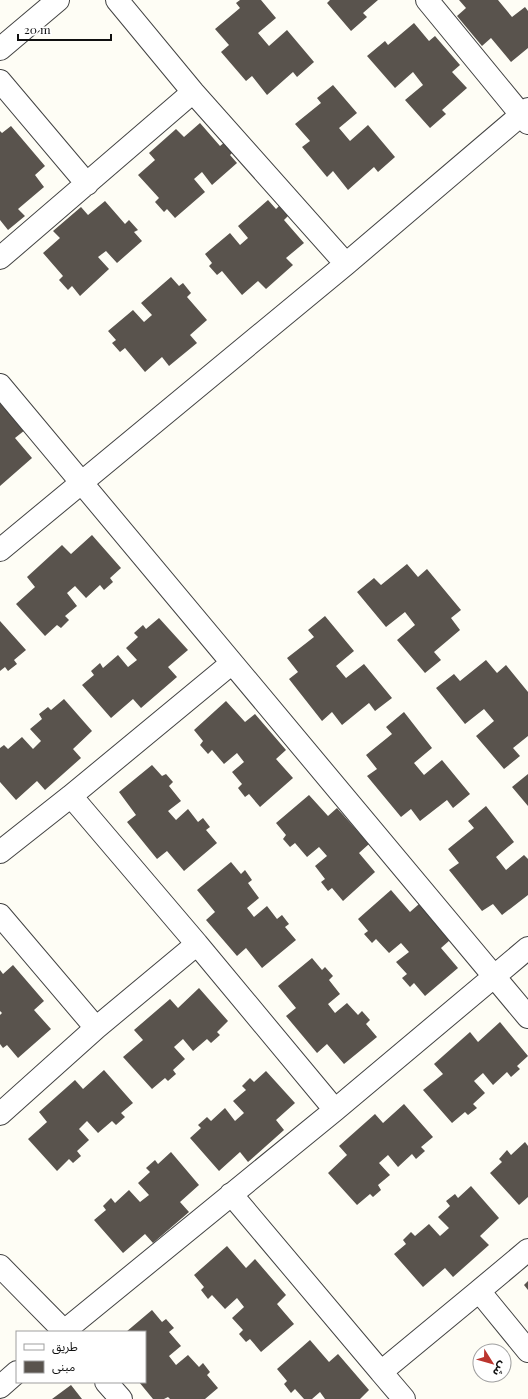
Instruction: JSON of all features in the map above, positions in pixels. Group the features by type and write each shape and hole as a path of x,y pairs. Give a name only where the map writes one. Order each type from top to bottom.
{"street":[{"path":"0,49 58,0"},
{"path":"117,0 194,92 346,264"},
{"path":"0,550 526,116 427,0"},
{"path":"0,81 87,184"},
{"path":"0,258 194,92"},
{"path":"0,385 81,484 528,1017"},
{"path":"0,852 71,796 232,663"},
{"path":"71,796 198,944 335,1110"},
{"path":"0,915 96,1028"},
{"path":"0,1114 96,1028 198,944"},
{"path":"65,1331 335,1110 528,948"},
{"path":"231,1194 404,1399"},
{"path":"381,1372 528,1250"},
{"path":"0,1266 63,1331"},
{"path":"479,1291 528,1351"},
{"path":"0,1387 16,1373"},
{"path":"107,1383 121,1399"}],"building":[{"path":"240,0 261,0 276,18 258,33 269,46 287,30 314,62 297,77 293,72 267,95 252,76 246,81 221,52 229,45 215,29 240,8 236,3"},
{"path":"330,0 378,0 363,13 367,17 351,31 327,3"},
{"path":"459,0 498,0 512,17 525,7 528,11 528,48 511,62 491,38 482,46 457,16 466,8"},
{"path":"414,23 429,41 435,36 460,65 452,72 467,88 442,110 446,114 430,128 405,100 423,85 413,72 395,88 367,56 385,41 388,45"},
{"path":"333,85 357,113 339,128 350,141 368,125 395,157 378,172 374,167 348,190 333,171 327,177 302,147 310,141 295,124 321,103 317,98"},
{"path":"200,123 220,146 225,142 233,152 230,155 237,163 212,185 202,172 194,179 205,192 175,218 167,209 164,212 155,202 159,198 138,175 155,160 149,153 176,129 184,137"},
{"path":"11,126 45,166 35,175 44,187 18,209 25,216 8,230 0,220 0,131 2,133"},
{"path":"268,200 276,209 279,206 288,216 284,220 304,243 286,258 293,265 266,289 258,281 242,295 222,271 217,275 209,266 212,263 205,254 230,233 240,245 248,238 238,226"},
{"path":"105,201 125,224 129,220 138,230 134,232 142,241 117,263 106,251 98,257 109,269 80,296 72,286 68,290 59,280 63,276 43,253 60,238 53,231 81,207 88,215"},
{"path":"171,277 179,286 183,283 191,293 187,297 207,320 190,335 197,343 169,366 162,357 145,372 125,348 120,352 112,343 116,340 108,331 133,310 144,322 152,315 141,303"},
{"path":"0,402 25,430 15,438 32,458 0,486"},
{"path":"92,535 121,568 110,578 113,582 104,590 100,585 86,598 75,586 67,593 77,606 65,616 69,620 61,628 57,625 45,636 16,604 35,587 27,577 62,545 71,554"},
{"path":"407,564 418,577 427,569 461,610 451,618 460,630 434,652 441,660 425,673 397,640 415,625 405,612 386,627 357,592 374,578 381,585"},
{"path":"325,616 354,651 336,666 346,678 364,664 392,698 375,711 369,703 342,725 332,712 322,721 289,679 298,672 287,658 314,637 308,630"},
{"path":"159,618 188,650 168,667 177,677 141,708 133,699 111,718 82,685 94,675 91,671 100,663 103,668 118,655 128,667 137,660 126,648 138,637 134,633 143,625 146,629"},
{"path":"0,621 26,650 14,660 17,664 8,671 5,667 0,671"},
{"path":"486,660 497,673 506,665 528,692 528,736 513,748 520,756 504,769 476,736 494,721 484,709 465,724 436,688 454,674 460,681"},
{"path":"64,699 92,731 73,749 81,758 45,790 37,781 16,800 0,782 0,748 4,745 8,749 22,737 33,749 41,741 30,729 42,719 39,714 48,707 51,710"},
{"path":"226,701 245,722 255,714 286,750 276,759 293,778 260,807 249,794 245,797 238,788 242,784 232,772 244,762 237,753 224,764 212,750 208,754 200,745 203,741 194,730"},
{"path":"404,712 432,748 414,763 424,775 442,760 470,794 453,808 447,800 420,821 411,809 401,817 367,776 377,769 366,755 392,734 386,727"},
{"path":"152,765 162,776 166,774 173,782 169,786 181,801 168,811 176,820 188,809 198,822 203,818 210,827 206,830 217,843 184,871 167,851 157,859 127,822 136,815 119,792"},
{"path":"528,774 528,806 512,787"},
{"path":"309,795 328,816 337,808 369,844 359,853 375,872 343,901 332,888 328,891 321,882 325,879 315,866 327,856 319,847 307,857 295,843 290,847 283,839 286,835 276,823"},
{"path":"486,806 514,842 496,857 506,870 524,855 528,859 528,895 502,915 493,904 482,911 449,870 459,863 448,849 474,828 468,821"},
{"path":"231,862 241,874 245,870 252,880 248,883 259,898 247,908 254,917 267,906 277,919 282,915 289,924 285,927 296,940 262,968 246,948 237,956 206,920 215,912 197,890"},
{"path":"391,890 410,912 419,904 450,940 441,948 458,968 425,996 414,983 410,987 402,978 407,974 396,962 409,952 401,943 389,953 376,939 372,943 364,934 368,931 358,919"},
{"path":"312,958 322,970 325,967 333,976 329,980 340,994 328,1004 335,1013 347,1003 358,1015 362,1011 370,1020 366,1024 377,1037 344,1064 327,1044 317,1053 286,1016 296,1008 278,986"},
{"path":"13,965 44,1001 34,1010 51,1029 18,1058 7,1045 3,1048 0,1044 0,1015 2,1013 0,1011 0,970 3,974"},
{"path":"199,988 228,1021 217,1032 220,1035 211,1043 207,1039 193,1051 183,1039 174,1047 185,1059 173,1070 176,1074 168,1081 165,1078 152,1089 123,1057 143,1040 134,1030 170,999 178,1008"},
{"path":"500,1022 528,1056 517,1066 520,1069 511,1077 507,1072 493,1085 483,1073 474,1081 485,1093 473,1104 477,1108 468,1115 465,1112 452,1123 423,1090 443,1074 434,1064 470,1032 478,1042"},
{"path":"104,1070 133,1103 121,1113 125,1117 116,1125 112,1121 98,1133 87,1121 79,1129 89,1140 77,1151 81,1156 73,1163 69,1159 57,1171 28,1139 47,1122 39,1112 75,1080 83,1089"},
{"path":"266,1071 295,1103 276,1120 284,1130 248,1162 240,1152 219,1171 190,1138 201,1128 198,1125 207,1117 211,1121 225,1108 235,1121 244,1113 233,1101 246,1090 242,1086 250,1078 254,1082"},
{"path":"404,1104 433,1137 421,1147 425,1151 416,1159 412,1154 398,1167 388,1155 379,1163 390,1175 378,1185 381,1190 373,1197 370,1194 357,1205 328,1173 347,1155 339,1146 375,1114 383,1123"},
{"path":"525,1142 528,1146 528,1197 519,1205 490,1173 502,1162 499,1159 507,1150 511,1155"},
{"path":"171,1152 199,1185 180,1202 189,1212 153,1243 145,1234 123,1253 94,1220 106,1210 103,1206 111,1198 115,1203 129,1190 140,1202 149,1195 138,1183 150,1172 146,1168 155,1160 158,1164"},
{"path":"471,1186 499,1218 480,1236 489,1245 453,1277 445,1268 423,1287 394,1254 406,1244 403,1240 411,1232 415,1236 429,1224 440,1236 449,1228 438,1217 450,1206 446,1201 455,1194 458,1198"},
{"path":"227,1246 246,1268 255,1259 286,1295 277,1304 294,1324 261,1352 250,1339 246,1342 239,1334 243,1330 232,1318 244,1307 237,1298 225,1309 212,1295 208,1299 201,1290 204,1287 194,1275"},
{"path":"528,1281 528,1290 524,1285"},
{"path":"152,1310 162,1322 166,1319 174,1328 169,1332 181,1346 169,1356 176,1365 188,1355 199,1367 203,1363 210,1372 207,1375 218,1388 205,1399 170,1399 168,1397 164,1399 153,1399 140,1383 146,1383 146,1331 127,1331"},
{"path":"310,1340 329,1362 338,1354 369,1390 360,1399 325,1399 320,1392 312,1399 304,1399 295,1389 291,1393 284,1384 287,1381 277,1369"},
{"path":"71,1385 82,1399 52,1399"}]}
